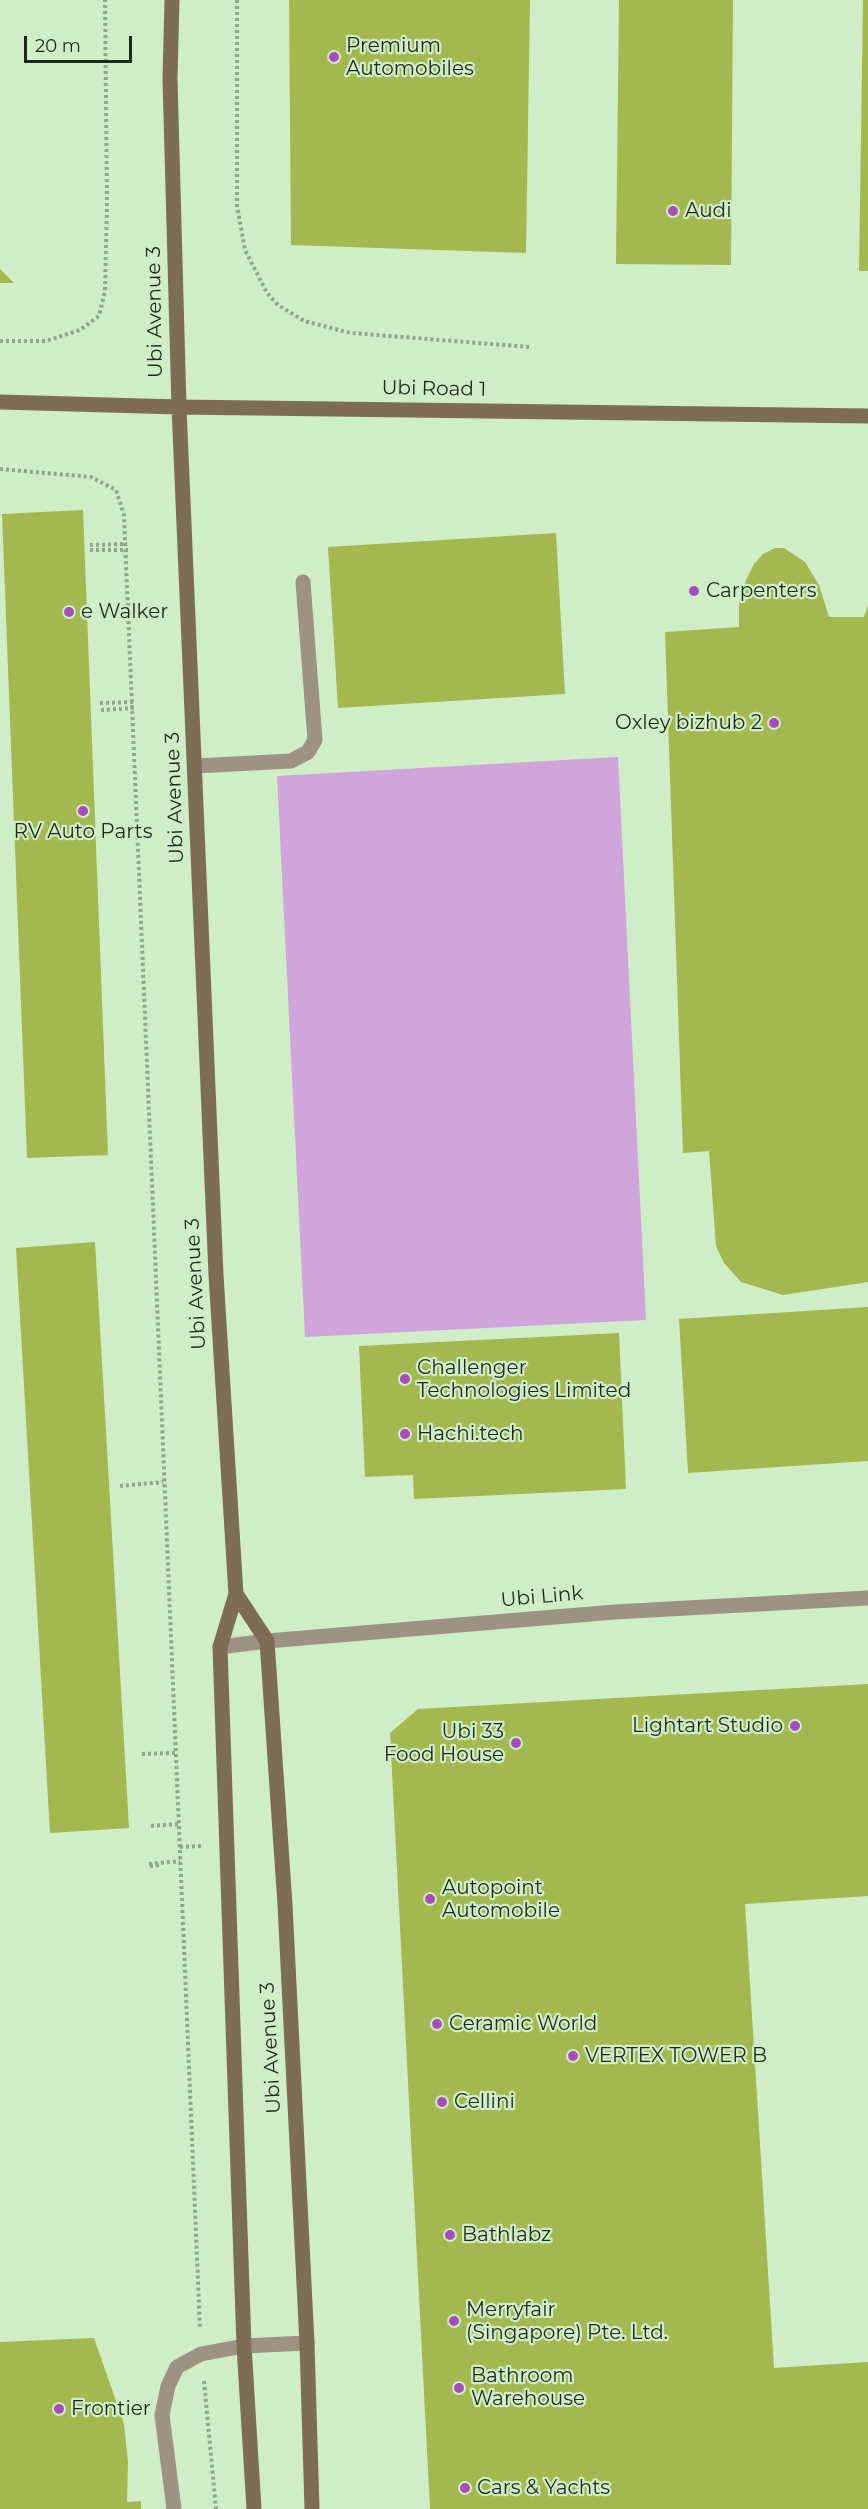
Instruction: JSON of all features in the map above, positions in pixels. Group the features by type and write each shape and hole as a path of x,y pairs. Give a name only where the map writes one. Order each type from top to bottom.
{"street":[{"name":"Ubi Avenue 3","path":"172,0 170,79 179,408 216,1275 236,1594 220,1647 244,2346 254,2509"},
{"name":"Ubi Road 1","path":"0,402 179,408 868,416"},
{"path":"195,766 291,761 308,753 315,740 303,582"},
{"name":"Ubi Avenue 3","path":"236,1594 267,1641 285,1905 308,2343 312,2509"},
{"name":"Ubi Link","path":"220,1647 267,1641 615,1612 868,1598"},
{"path":"174,2509 162,2415 168,2386 177,2367 201,2354 244,2346 308,2343"}],"path":[{"path":"0,341 46,341 80,330 99,316 105,291 105,0"},
{"path":"237,0 237,206 245,250 267,293 278,305 304,321 351,333 530,347"},
{"path":"0,469 91,477 116,490 124,515 128,550 201,2354 216,2509"},
{"path":"127,544 90,548 128,550"},
{"path":"100,703 134,702"},
{"path":"100,710 134,708"},
{"path":"120,1486 164,1482"},
{"path":"142,1755 175,1753"},
{"path":"151,1826 178,1824"},
{"path":"149,1865 180,1862"}],"shaded area":[{"path":"618,757 646,1320 305,1337 277,776"}],"building":[{"path":"289,0 530,0 526,253 291,245"},
{"path":"619,0 733,0 731,265 616,264"},
{"path":"863,0 868,0 868,271 859,271"},
{"path":"0,269 14,283 0,283"},
{"path":"83,510 108,1155 27,1158 2,514"},
{"path":"556,533 565,694 338,708 328,547"},
{"path":"775,548 784,548 805,562 819,585 829,617 864,617 868,605 868,1282 783,1295 741,1282 724,1263 716,1246 709,1151 683,1153 665,632 739,627 739,604 746,580 754,564 763,554"},
{"path":"95,1242 129,1828 50,1833 16,1248"},
{"path":"868,1307 868,1461 688,1473 679,1319"},
{"path":"619,1333 626,1489 414,1499 413,1475 365,1477 359,1346"},
{"path":"868,1684 868,1896 745,1904 774,2368 868,2362 868,2509 430,2509 390,1733 418,1709"},
{"name":"Frontier","path":"94,2338 124,2424 128,2462 127,2502 141,2501 141,2509 0,2509 0,2342"}],"place":[{"name":"Premium Automobiles","path":"334,57"},
{"name":"Audi","path":"673,211"},
{"name":"Carpenters","path":"694,591"},
{"name":"e Walker","path":"69,612"},
{"name":"Oxley bizhub 2","path":"774,723"},
{"name":"RV Auto Parts","path":"83,811"},
{"name":"Challenger Technologies Limited","path":"405,1379"},
{"name":"Hachi.tech","path":"405,1434"},
{"name":"Lightart Studio","path":"795,1726"},
{"name":"Ubi 33 Food House","path":"516,1743"},
{"name":"Autopoint Automobile","path":"430,1899"},
{"name":"Ceramic World","path":"437,2024"},
{"name":"VERTEX TOWER B","path":"573,2056"},
{"name":"Cellini","path":"442,2102"},
{"name":"Bathlabz","path":"450,2235"},
{"name":"Merryfair (Singapore) Pte. Ltd.","path":"454,2321"},
{"name":"Bathroom Warehouse","path":"459,2388"},
{"name":"Frontier","path":"59,2409"},
{"name":"Cars & Yachts","path":"465,2488"}]}
